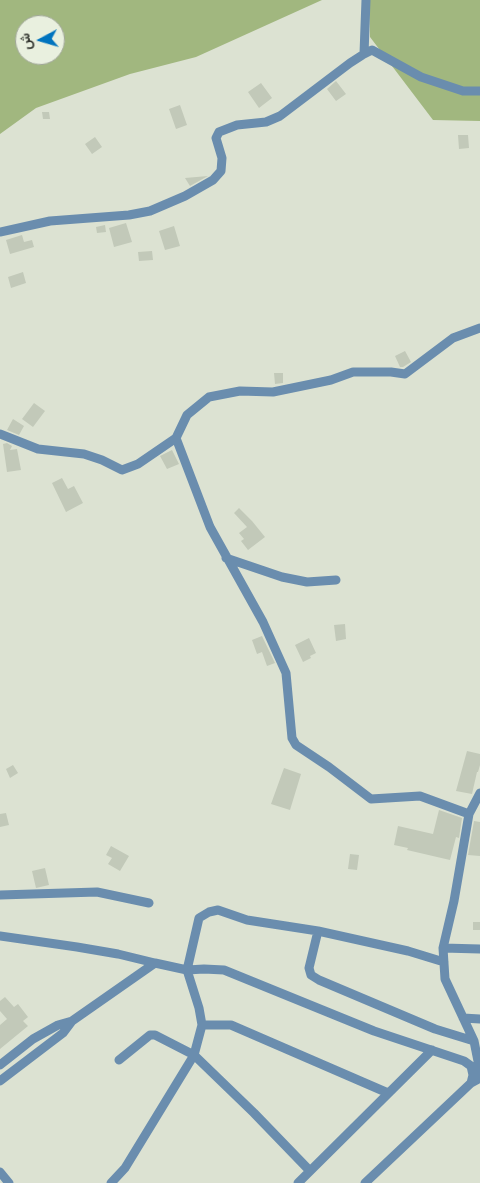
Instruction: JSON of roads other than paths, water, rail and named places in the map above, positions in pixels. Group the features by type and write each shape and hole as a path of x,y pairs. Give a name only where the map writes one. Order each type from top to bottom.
{"street":[{"path":"364,54 366,0"},
{"path":"0,232 50,221 129,215 150,211 185,196 213,180 221,171 222,158 216,138 219,132 237,125 266,122 280,116 325,80 372,50 421,77 463,91 480,91"},
{"path":"0,434 38,449 84,454 122,470 138,464 176,438 187,415 209,397 240,391 273,392 331,380 353,372 405,374 453,338 480,328"},
{"path":"176,438 210,527 263,622 286,673 292,738 296,745 371,799 420,796 470,814"},
{"path":"226,558 282,578 307,582 336,580"},
{"path":"480,794 470,814 443,948 445,979 474,1041 480,1071"},
{"path":"0,895 97,892 149,903"},
{"path":"111,1183 125,1168 194,1055 202,1025 199,1008 187,970 199,918 209,912 218,910 247,920 318,931 408,950 444,962"},
{"path":"318,931 309,968 311,975 435,1029 474,1041"},
{"path":"0,936 118,954 187,970 224,970 374,1031 464,1061 471,1066 474,1075 471,1082"},
{"path":"443,948 480,949"},
{"path":"0,1081 62,1033 72,1021 155,963"},
{"path":"463,1018 480,1019"},
{"path":"0,1065 33,1039 58,1025 72,1021"},
{"path":"202,1025 232,1025 388,1093"},
{"path":"119,1060 150,1035 155,1035 194,1055 310,1171"},
{"path":"298,1183 432,1050"},
{"path":"365,1183 471,1082 480,1078"},
{"path":"0,1172 8,1183"}]}
